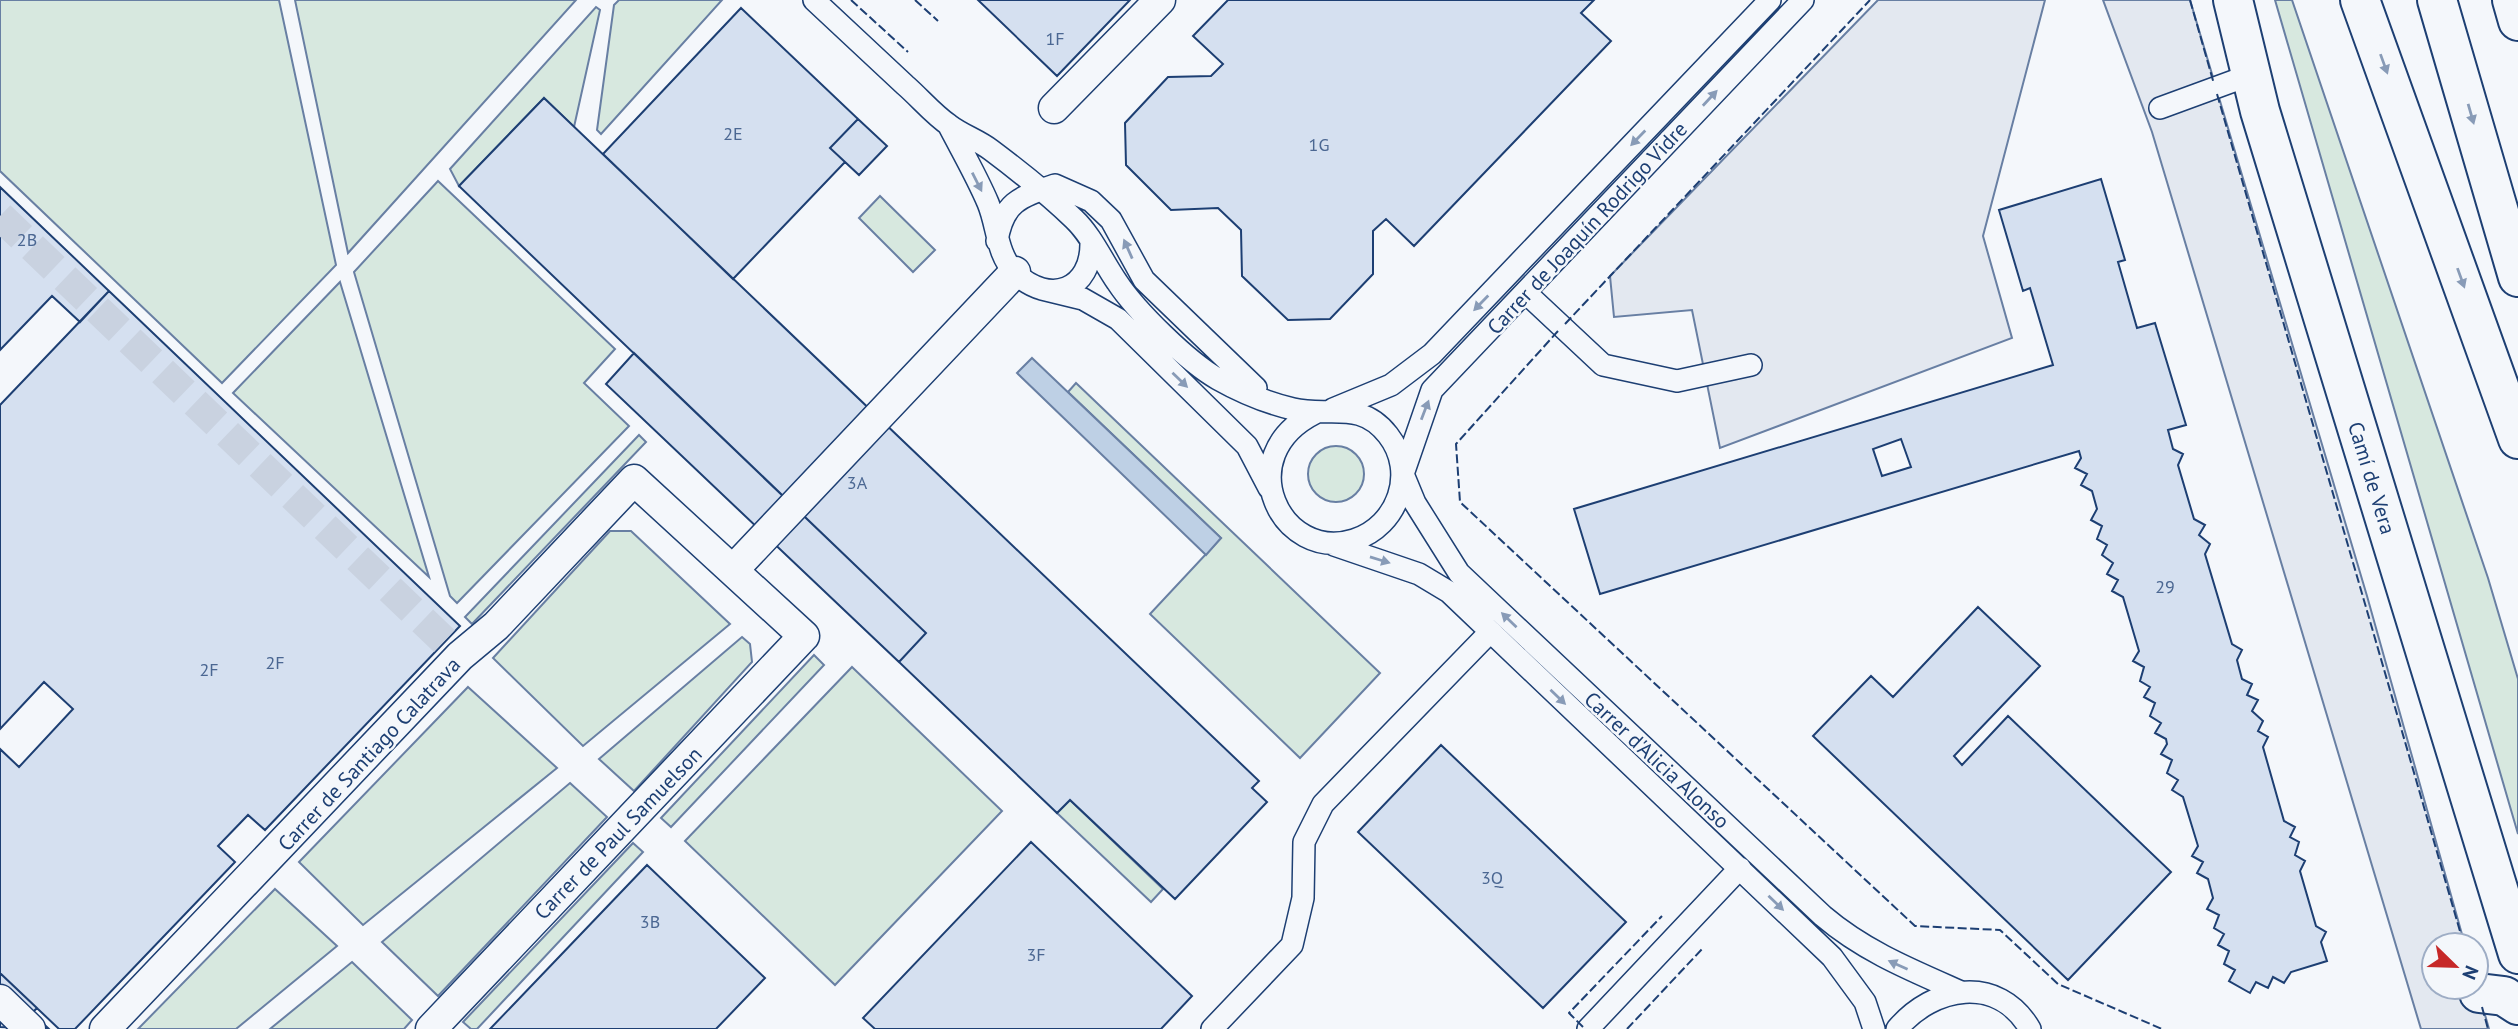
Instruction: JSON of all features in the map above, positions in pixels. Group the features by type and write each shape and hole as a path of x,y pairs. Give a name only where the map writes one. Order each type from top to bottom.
{"main road":[{"name":"Camí de Vera","path":"2233,0 2250,75 2518,954"},
{"path":"2360,0 2518,439"},
{"path":"2437,0 2518,277"},
{"path":"2512,0 2518,21"},
{"path":"2490,994 2504,996 2518,1005"}],"street":[{"path":"1054,108 1160,0"},
{"path":"733,570 1015,272"},
{"name":"Carrer de Santiago Calatrava","path":"105,1029 460,656 496,626 634,480 733,570"},
{"name":"Carrer de Paul Samuelson","path":"431,1029 804,636 733,570"},
{"path":"0,1000 30,1029"}],"lane":[{"path":"814,0 949,125 990,148 1075,220 1131,302 1196,363 1217,378 1277,404 1323,411 1353,412 1372,420 1388,435 1399,453 1402,474 1400,493 1393,509 1368,534 1333,542 1315,539 1296,529 1281,513 1247,446 1118,319 1083,299 1042,289 1015,272 997,241 989,205 949,125"},
{"name":"Carrer de Joaquín Rodrigo Vidre","path":"1323,411 1391,385 1432,355 1770,0"},
{"name":"Carrer de Joaquín Rodrigo Vidre","path":"1402,474 1432,390 1803,0"},
{"path":"2160,108 2250,75"},
{"path":"997,241 999,227 1007,209 1020,197 1055,186 1091,201 1111,220 1128,246 1134,264 1153,290 1239,374 1277,404"},
{"path":"1042,289 1057,290 1071,286 1083,276 1091,261 1091,242"},
{"path":"1526,293 1603,365 1678,381 1751,365"},
{"path":"1271,493 1269,474 1274,453 1283,435 1298,422 1323,411"},
{"name":"Carrer d'Alicia Alonso","path":"1402,474 1420,512 1459,573 1823,916 1848,937 1878,955 1961,992 1986,995 2008,1005 2031,1027"},
{"name":"Carrer d'Alicia Alonso","path":"1315,539 1399,565 1433,581 1740,868 1840,967 1865,1002 1874,1029"},
{"path":"1212,1029 1292,945 1303,898 1304,842 1323,804 1490,632"},
{"path":"1588,1029 1740,868"},
{"path":"1897,1029 1914,1010 1925,1003 1936,997 1961,992"}],"shaded area":[{"path":"0,0 279,0 336,265 222,383 0,171"},
{"path":"295,0 576,0 348,253"},
{"path":"619,0 722,0 601,134 597,130 614,5"},
{"path":"1878,0 2045,0 1983,236 2012,338 1720,448 1692,310 1614,317 1610,276"},
{"path":"2103,0 2190,0 2367,596 2461,931 2420,931 2420,1001 2481,1001 2489,1029 2421,1029 2152,132"},
{"path":"2275,0 2292,0 2488,578 2518,679 2518,834"},
{"path":"596,7 600,10 574,127 544,98 459,186 450,169"},
{"path":"438,181 615,349 584,383 629,426 457,603 450,596 354,272"},
{"path":"880,196 935,250 913,272 859,218"},
{"path":"340,282 429,577 233,393"},
{"path":"1076,383 1380,673 1300,758 1150,614 1221,538 1068,392"},
{"path":"639,435 646,442 472,624 465,617"},
{"path":"1331,446 1341,446 1356,454 1362,463 1362,485 1356,494 1341,502 1331,502 1313,490 1308,479 1308,469 1320,451"},
{"path":"610,531 631,531 730,624 583,746 493,658"},
{"path":"742,637 750,644 752,662 634,791 599,759"},
{"path":"814,655 824,665 671,827 661,818"},
{"path":"852,667 1002,811 835,985 685,841"},
{"path":"468,687 557,768 363,925 299,862"},
{"path":"570,783 607,817 438,996 382,942"},
{"path":"1070,800 1163,889 1151,902 1057,813"},
{"path":"633,843 643,852 477,1029 471,1029 463,1022"},
{"path":"275,889 337,946 236,1029 138,1029"},
{"path":"352,962 412,1020 404,1029 270,1029"}],"water":[{"path":"1032,358 1221,538 1206,555 1017,373"}],"building":[{"path":"978,0 1130,0 1057,76"},
{"path":"1228,0 1594,0 1581,13 1611,41 1414,246 1386,219 1373,231 1373,274 1330,319 1288,320 1242,276 1241,230 1218,208 1171,210 1126,165 1125,123 1168,77 1211,76 1223,64 1193,36"},
{"path":"741,8 858,119 830,148 845,162 733,279 603,154"},
{"path":"544,98 1259,781 1252,788 1267,802 1175,899 1070,800 1057,813 899,662 926,633 459,186"},
{"path":"858,119 887,146 859,175 830,148"},
{"path":"2101,179 2125,260 2118,262 2137,328 2155,323 2186,425 2168,430 2173,449 2183,454 2178,465 2194,519 2205,525 2199,535 2210,544 2205,554 2232,644 2242,650 2237,660 2242,679 2252,684 2247,695 2258,700 2252,711 2263,721 2258,731 2268,737 2263,747 2284,821 2295,827 2290,837 2299,842 2295,855 2305,861 2300,871 2316,926 2326,932 2321,942 2327,961 2291,972 2284,983 2273,977 2268,988 2256,982 2250,993 2229,981 2235,970 2224,964 2229,951 2218,945 2224,934 2214,928 2219,915 2207,909 2213,898 2208,879 2197,873 2203,862 2192,856 2198,846 2183,797 2172,790 2178,780 2167,773 2172,760 2161,754 2167,744 2166,739 2155,733 2161,723 2150,716 2155,703 2144,697 2150,687 2140,681 2144,667 2133,661 2139,651 2123,597 2112,591 2118,580 2107,574 2113,563 2102,555 2107,545 2097,539 2102,526 2091,520 2097,509 2092,491 2081,485 2087,474 2075,468 2081,458 2079,451 1600,594 1574,509 2053,365 2030,288 2023,291 1999,210","holes":["1901,439 1911,467 1882,476 1873,449"]},
{"path":"0,187 109,291 80,322 52,296 0,350"},
{"path":"109,291 460,626 265,830 248,815 218,846 235,862 75,1029 59,1029 0,973 0,749 19,767 73,709 44,682 0,729 0,405"},
{"path":"634,353 926,633 899,662 606,384"},
{"path":"1978,607 2040,666 1954,756 1962,765 2008,716 2171,872 2068,980 1813,736 1871,676 1893,697"},
{"path":"1441,745 1626,922 1543,1008 1358,832"},
{"path":"1031,842 1192,996 1161,1029 875,1029 863,1018"},
{"path":"647,865 765,978 716,1029 490,1029"},
{"path":"0,973 37,1008 32,1013 49,1029 0,1027"}],"tunnel":[{"path":"0,216 460,656"}],"fence":[{"path":"851,0 908,52"},
{"path":"915,0 938,21"},
{"path":"1565,324 1870,0"},
{"path":"2190,0 2214,84"},
{"path":"2217,94 2460,931"},
{"path":"1558,331 1456,444 1460,502 1915,926 2000,930 2058,984 2162,1029"},
{"path":"1583,1027 1569,1013 1662,916"},
{"path":"1627,1029 1703,948"},
{"path":"2482,1007 2488,1029"}]}
